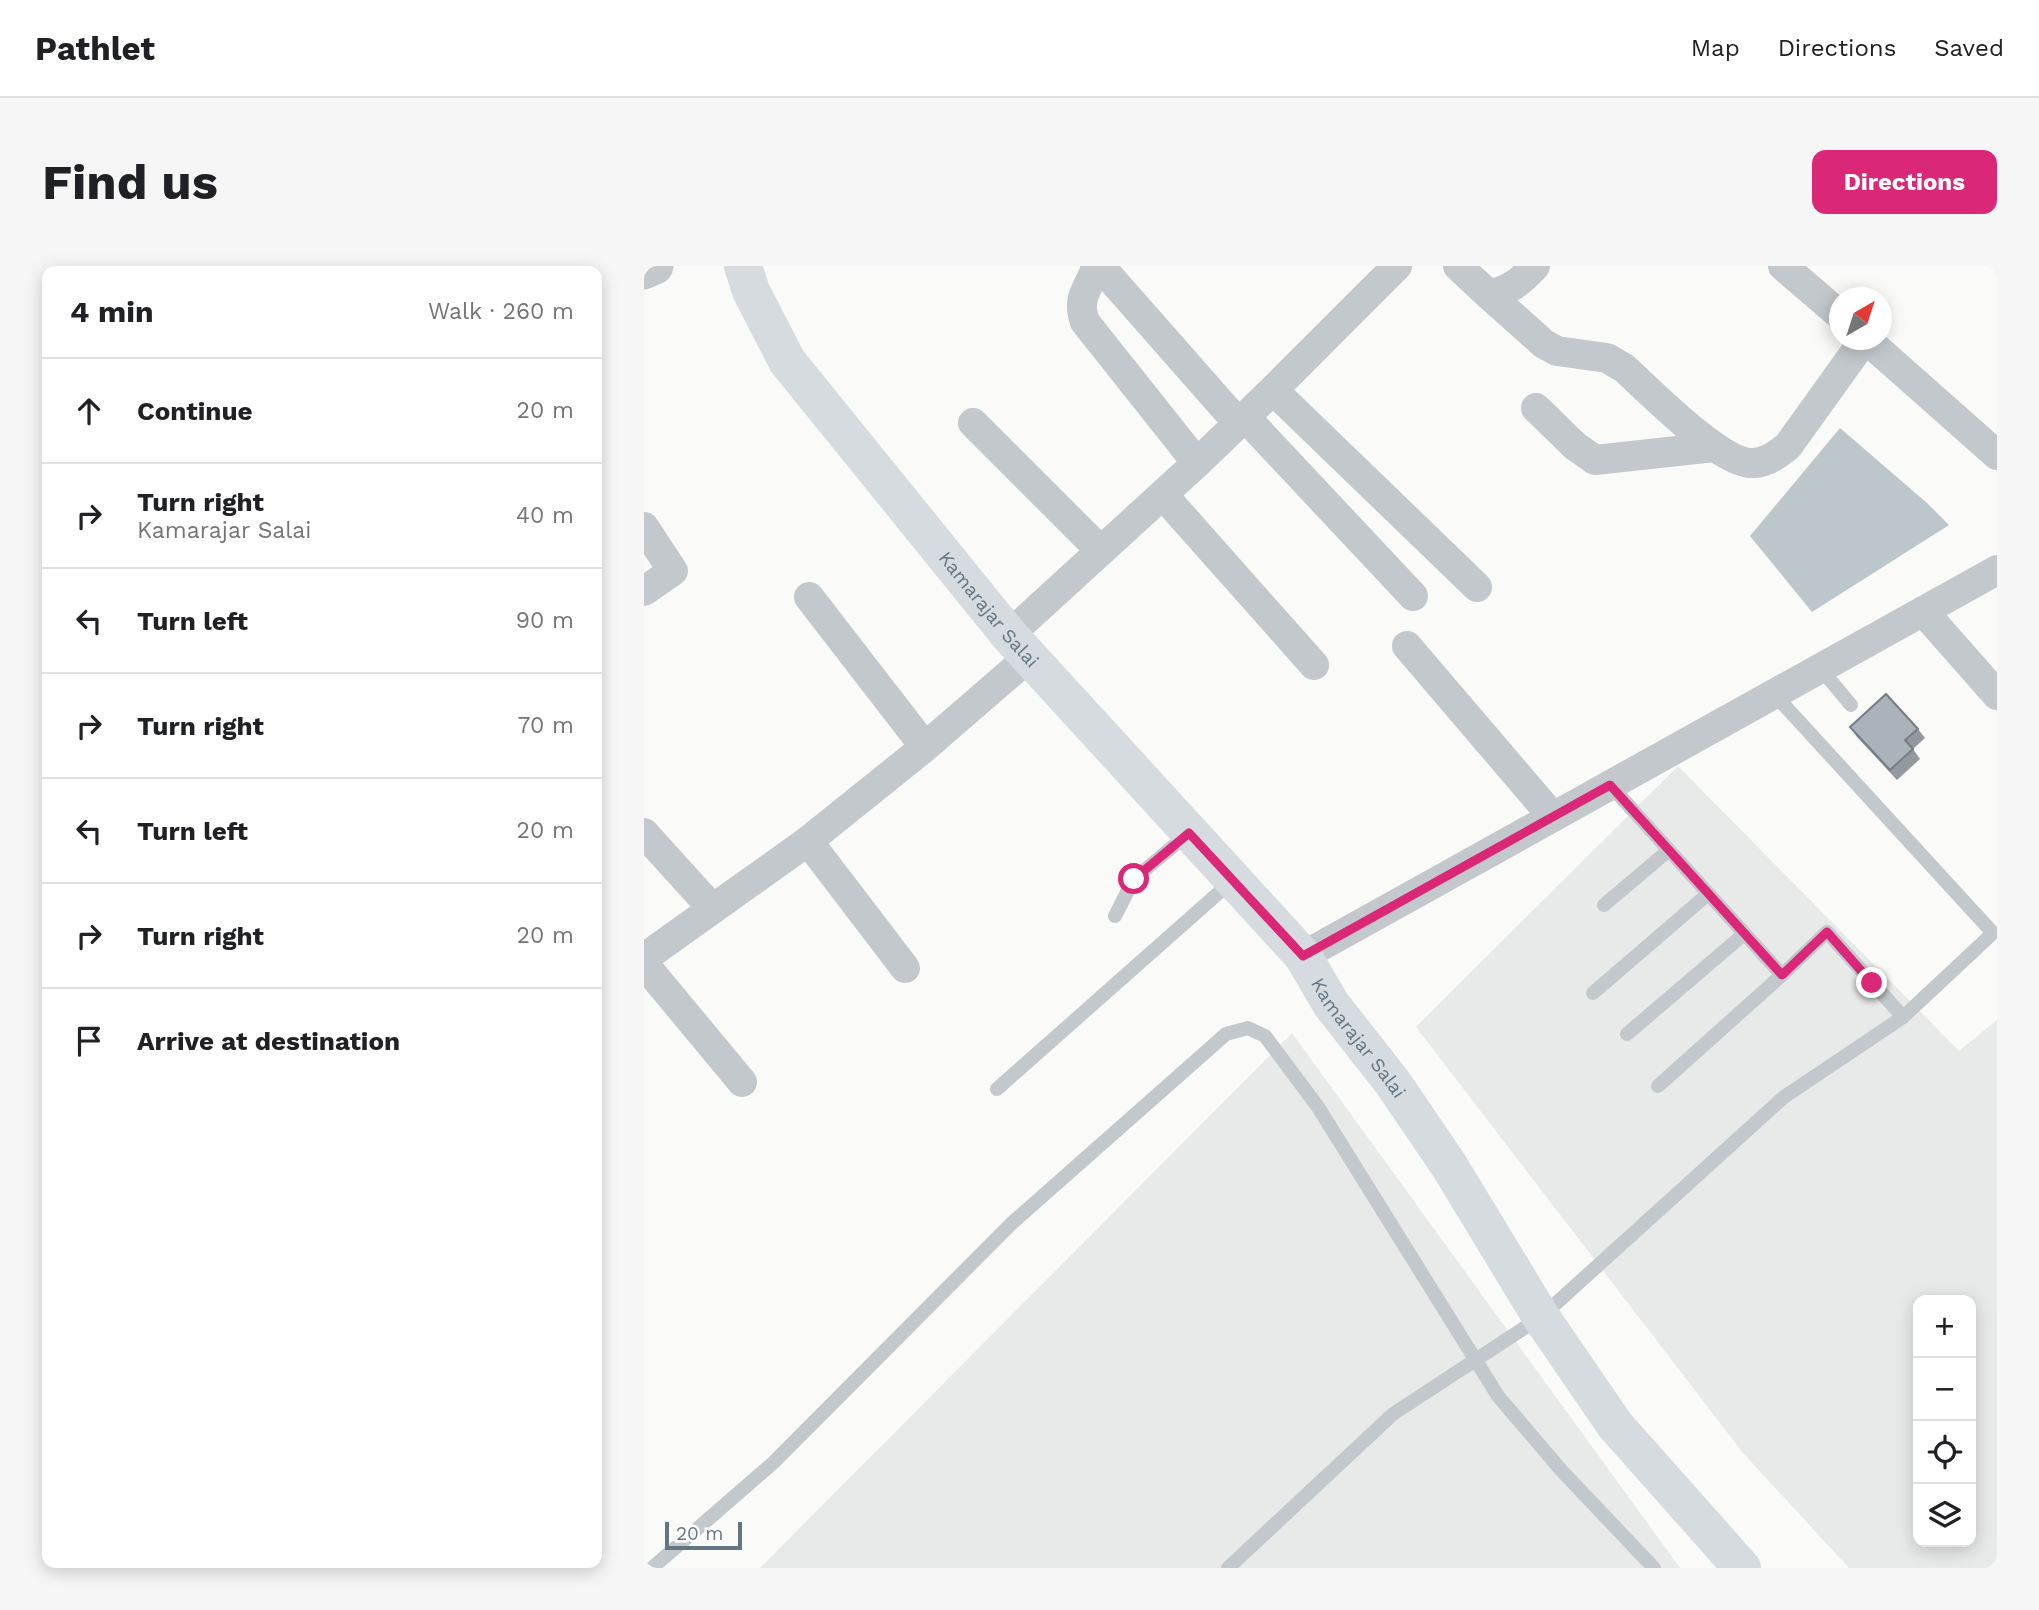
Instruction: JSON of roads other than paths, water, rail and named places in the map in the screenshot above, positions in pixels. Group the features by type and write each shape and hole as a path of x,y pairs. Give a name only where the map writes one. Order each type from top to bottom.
{"main road":[{"name":"Kamarajar Salai","path":"743,266 751,291 787,361 1019,646 1303,956 1331,1004 1393,1083 1450,1167 1541,1317 1615,1424 1742,1568"}],"street":[{"path":"644,271 655,266"},
{"path":"1197,463 1085,322 1081,301 1098,266 1242,420 1413,596"},
{"path":"1458,266 1544,344 1557,351 1607,358 1624,368 1714,447 1734,460 1754,463 1775,457 1788,446 1859,350"},
{"path":"1488,294 1503,292 1521,281 1535,266"},
{"path":"1783,266 1829,307"},
{"path":"644,958 808,841 925,747 1019,646 1101,551 1273,390 1380,272"},
{"path":"1877,350 1997,455"},
{"path":"1273,390 1477,587"},
{"path":"1536,408 1575,446 1595,460 1714,447"},
{"path":"973,423 1101,551"},
{"path":"1163,495 1314,665"},
{"path":"644,527 673,571 644,591"},
{"path":"1303,956 1997,570"},
{"path":"809,597 925,747"},
{"path":"1923,611 1997,695"},
{"path":"1407,646 1553,817"},
{"path":"644,833 712,908"},
{"path":"808,841 905,968"},
{"path":"644,964 742,1082"}],"lane":[{"path":"1820,668 1851,705"},
{"path":"1228,1568 1393,1414 1541,1317 1784,1097 1903,1017 1995,935 1774,694"},
{"path":"1610,785 1782,975"},
{"path":"1115,916 1134,879 1189,833"},
{"path":"1604,905 1669,850"},
{"path":"997,1088 1233,880"},
{"path":"1593,993 1708,894"},
{"path":"1658,1086 1827,932 1903,1017"},
{"path":"1627,1034 1744,934"},
{"path":"652,1568 773,1463 1012,1223 1060,1179 1226,1034 1248,1028 1265,1036 1318,1107 1498,1396 1561,1470 1654,1568"}]}
